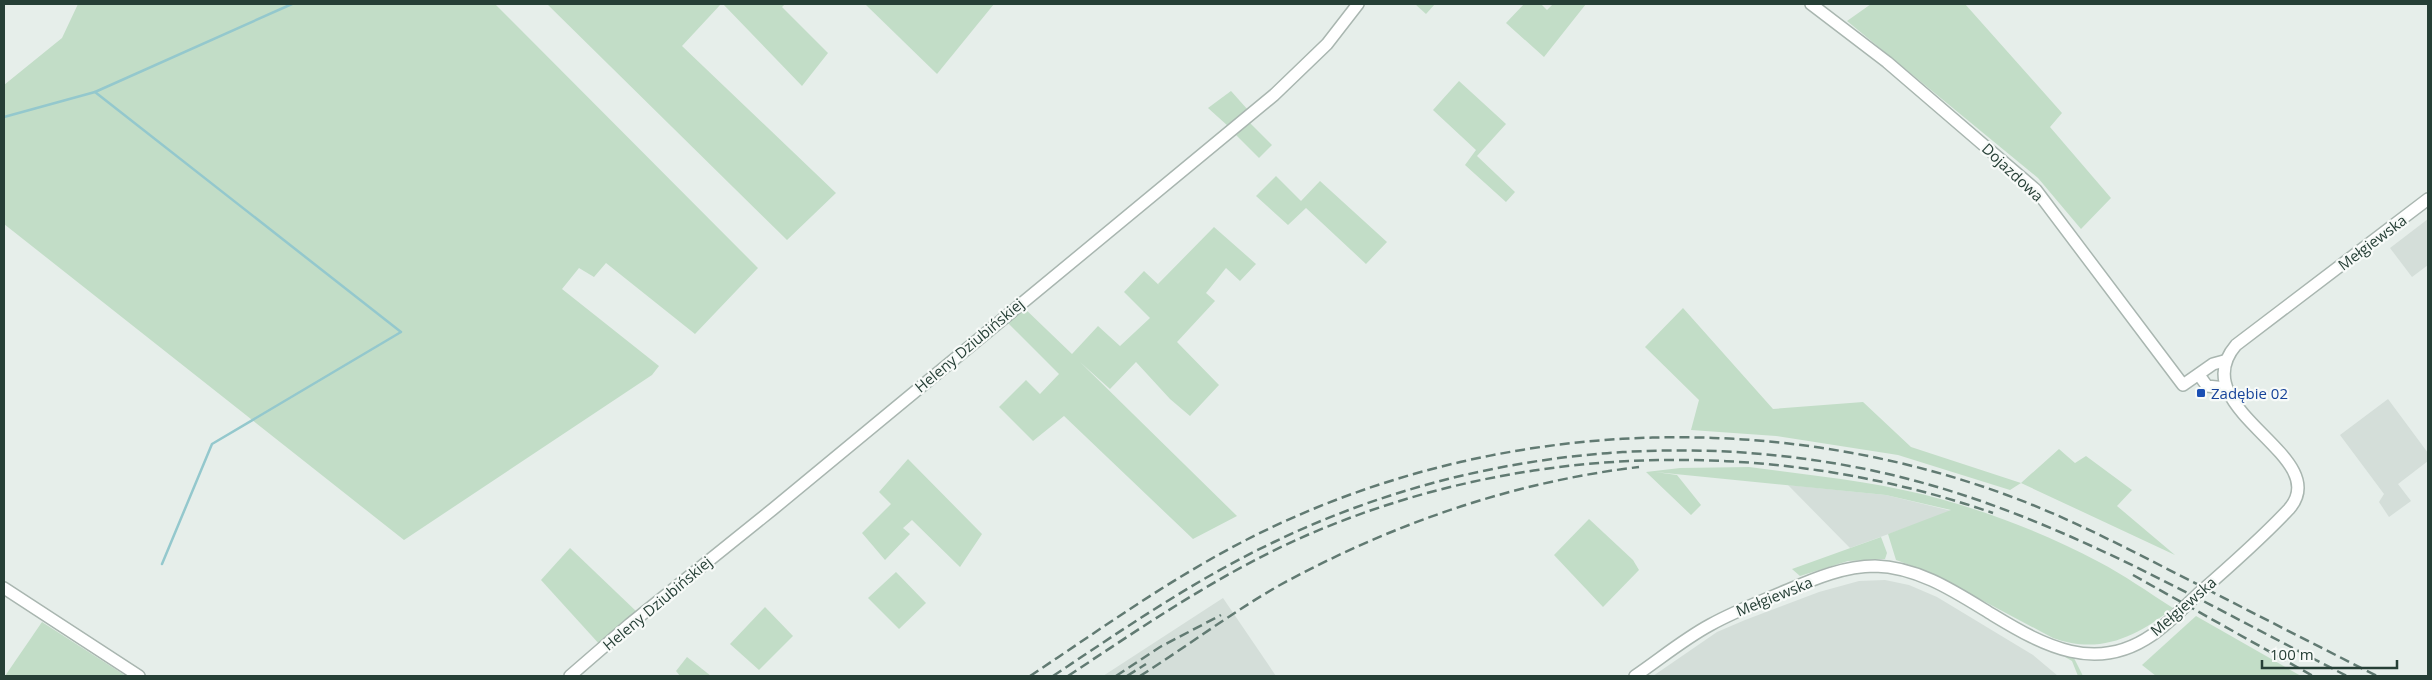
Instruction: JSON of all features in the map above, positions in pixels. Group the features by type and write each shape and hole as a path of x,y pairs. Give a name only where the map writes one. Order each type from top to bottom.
{"street":[{"name":"Heleny Dziubińskiej","path":"570,676 630,624 781,503 1274,95 1327,44 1358,4"},
{"name":"Dojazdowa","path":"1811,4 1887,62 2031,184 2082,249 2183,386 2199,375"},
{"name":"Mełgiewska","path":"2224,361 2236,345 2428,199"},
{"path":"2224,361 2223,369 2226,388 2207,386 2199,375 2213,364 2224,361"},
{"name":"Mełgiewska","path":"1635,676 1699,631 1729,615 1824,576 1865,567 1898,569 1930,580 1956,593 2025,635 2057,649 2100,654 2118,651 2139,642 2157,631 2187,605 2294,502 2298,487 2292,468 2243,412 2226,388"},
{"path":"4,588 139,676"}],"shaded area":[{"path":"2428,219 2428,265 2412,277 2390,248"},
{"path":"2388,399 2428,453 2428,461 2398,484 2411,501 2389,517 2379,502 2384,494 2340,435"},
{"path":"1788,485 1886,495 1952,511 1850,548"},
{"path":"1885,580 1909,585 1937,597 2033,655 2058,676 1653,676 1717,632 1745,620 1819,592 1859,581"},
{"path":"1223,598 1276,676 1103,676"}],"green space":[{"path":"78,4 495,4 758,268 695,334 606,263 594,277 579,268 562,289 659,366 652,375 404,540 4,224 4,85 62,38"},
{"path":"547,4 721,4 682,46 836,193 787,240"},
{"path":"723,4 785,4 782,7 828,53 802,86"},
{"path":"865,4 994,4 937,74"},
{"path":"1415,4 1435,4 1426,14"},
{"path":"1524,4 1541,4 1547,10 1553,4 1586,4 1544,57 1506,23"},
{"path":"1871,4 1965,4 2062,113 2050,127 2111,198 2081,229 2038,178 1847,21"},
{"path":"1459,81 1506,124 1477,156 1515,192 1506,202 1465,165 1476,150 1433,110"},
{"path":"1231,91 1248,110 1228,126 1208,108"},
{"path":"1248,121 1272,145 1259,158 1235,134"},
{"path":"1276,176 1301,201 1320,181 1387,242 1366,264 1306,208 1288,225 1256,196"},
{"path":"1214,227 1256,264 1240,281 1226,268 1206,293 1215,301 1177,342 1219,385 1190,416 1170,399 1136,362 1110,389 1080,362 1237,516 1193,539 1064,416 1033,441 999,407 1026,380 1040,394 1059,374 1006,321 1021,305 1072,354 1098,326 1120,346 1150,318 1124,292 1144,271 1161,287 1158,284"},
{"path":"1683,308 1773,409 1863,402 1911,447 2021,483 2010,490 1898,455 1776,436 1691,430 1699,400 1645,347"},
{"path":"2059,449 2075,463 2086,456 2132,490 2117,506 2175,555 2021,483"},
{"path":"908,459 982,534 960,567 912,520 903,528 910,534 885,560 862,533 891,504 879,492"},
{"path":"1749,467 1847,480 1896,489 1984,512 2080,552 2118,572 2173,608 2131,635 2117,640 2102,644 2070,643 2053,638 1929,572 1896,560 1888,534 1951,510 1886,495 1655,472 1677,475 1701,505 1691,515 1646,472 1680,468"},
{"path":"1589,519 1633,560 1639,570 1603,607 1554,555"},
{"path":"1881,537 1887,553 1885,559 1848,561 1800,576 1792,569"},
{"path":"570,548 638,613 601,646 541,580"},
{"path":"896,572 926,603 899,629 868,598"},
{"path":"765,607 793,636 759,670 730,644"},
{"path":"2196,616 2301,676 2156,676 2142,665"},
{"path":"42,622 126,676 5,676"},
{"path":"2065,655 2074,658 2083,676 2078,676 2072,661 2065,657"},
{"path":"687,657 711,676 680,676 676,671"}],"waterway":[{"path":"162,564 212,444 401,332 95,92 292,4"},
{"path":"4,117 95,92"}],"railway":[{"path":"1030,676 1190,571 1246,540 1335,500 1428,470 1523,450 1620,439 1718,438 1815,447 1911,466 2004,494 2098,534 2377,676"},
{"path":"1053,676 1161,605 1245,556 1357,507 1442,480 1531,462 1620,452 1711,451 1800,458 1889,474 1975,499 2070,536 2117,558 2210,604 2347,676"},
{"path":"1068,676 1151,621 1208,586 1266,554 1296,540 1379,508 1465,483 1553,468 1642,461 1731,461 1820,471 1907,488 1993,513"},
{"path":"1140,676 1263,595 1322,563 1365,543 1409,525 1499,495 1545,483 1639,467"},
{"path":"2133,575 2313,676"},
{"path":"1116,676 1160,647 1221,615"},
{"path":"1127,676 1146,664"}],"place":[{"name":"Zadębie 02","path":"2201,393"}]}
